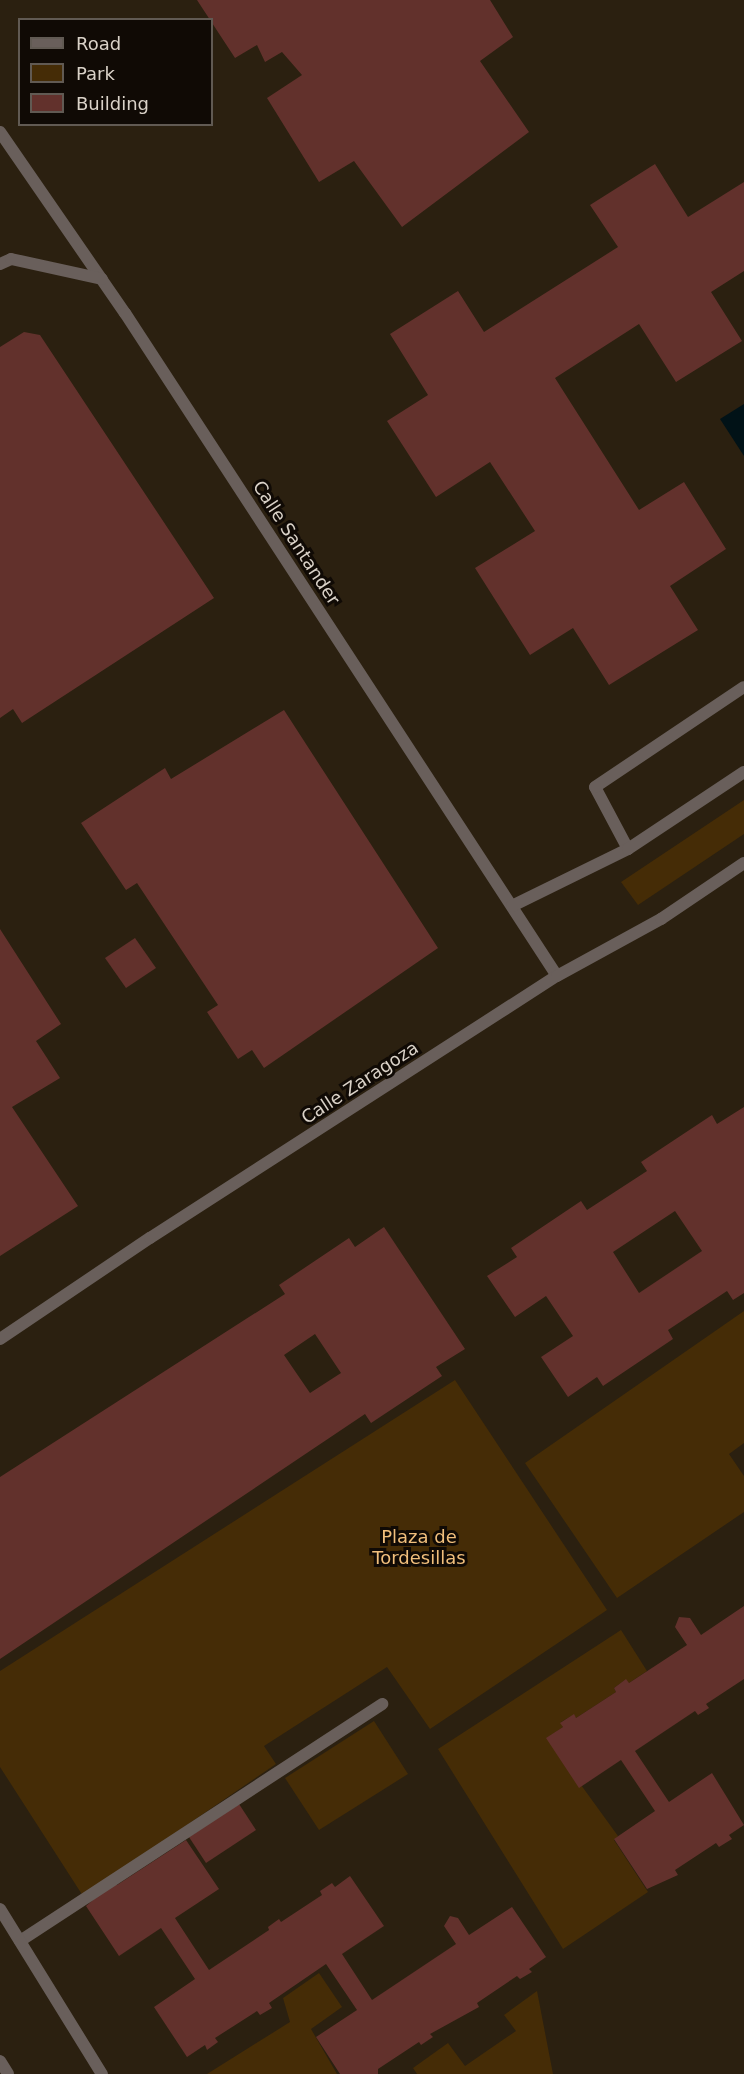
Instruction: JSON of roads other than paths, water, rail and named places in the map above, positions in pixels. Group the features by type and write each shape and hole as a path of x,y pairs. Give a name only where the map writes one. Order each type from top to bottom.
{"street":[{"name":"Calle Santander","path":"0,132 102,279 557,976"},
{"path":"5,262 102,279"},
{"path":"628,849 595,787 744,687"},
{"path":"512,906 628,849 744,772"},
{"name":"Calle Zaragoza","path":"0,1339 150,1238 557,976 661,919 744,863"},
{"path":"20,1941 382,1704"},
{"path":"0,1909 102,2074"},
{"path":"0,2061 8,2074"}],"park label":[{"name":"Plaza de Tordesillas","path":"419,1548"}]}
